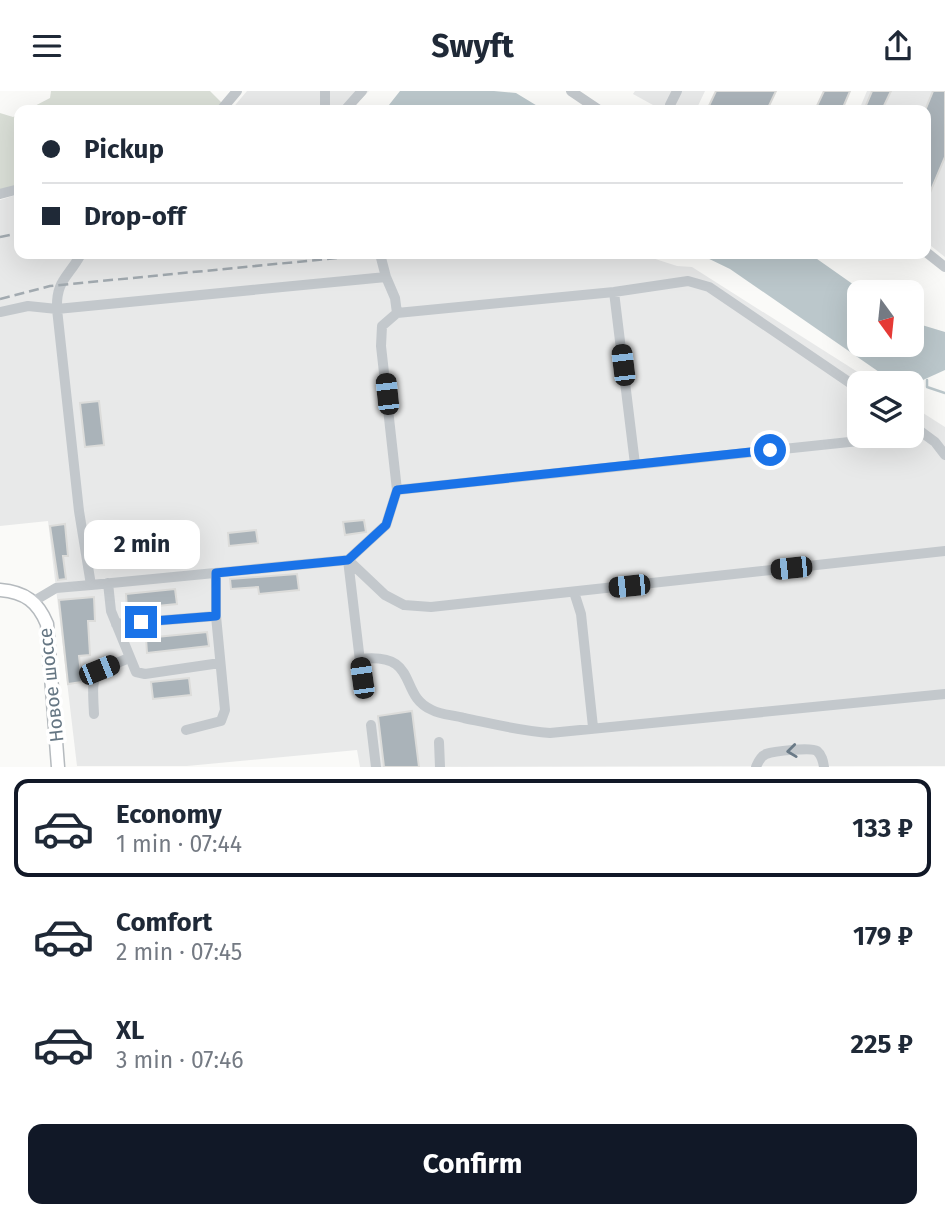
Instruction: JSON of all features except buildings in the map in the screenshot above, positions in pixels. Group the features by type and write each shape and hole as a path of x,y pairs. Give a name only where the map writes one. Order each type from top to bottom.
{"main road":[{"name":"Новое шоссе","path":"0,590 14,591 34,601 47,624 58,767"}],"street":[{"path":"225,105 237,91"},
{"path":"349,105 362,91"},
{"path":"571,91 591,105"},
{"path":"931,256 945,267"},
{"path":"78,259 58,285 57,309 79,511 92,585"},
{"path":"381,259 396,298 397,313"},
{"path":"0,311 28,306 57,309 386,277"},
{"path":"34,601 56,588 348,560 386,525 397,490 381,346 382,326 397,313 614,292 688,282 709,287 847,381"},
{"path":"614,292 635,464"},
{"path":"924,436 935,442 945,455"},
{"path":"397,490 847,442"},
{"path":"348,560 385,594 404,605 430,607 945,551"},
{"path":"348,560 362,678"},
{"path":"187,730 221,721 225,710 216,616 216,573"},
{"path":"108,583 111,611 136,672 145,674 220,663"},
{"path":"574,591 581,614 593,727"},
{"path":"116,624 216,616"},
{"path":"360,659 379,656 399,665 411,683 416,699 431,710 527,731 550,733 945,694"},
{"path":"94,714 92,680 99,670 129,658"},
{"path":"370,725 376,767"},
{"path":"439,742 440,767"},
{"path":"756,767 766,754 809,749 817,752 824,767"}],"shaded area":[{"path":"51,91 210,91 222,103 37,105 50,98"},
{"path":"247,91 369,91 355,105 235,105"},
{"path":"400,91 494,91 516,93 536,105 389,105"},
{"path":"635,91 705,91 698,105 653,105 633,94"},
{"path":"867,91 945,91 945,257 931,246 931,105 861,105"},
{"path":"0,113 14,116 14,192 0,196"},
{"path":"14,196 14,259 655,259 677,266 692,267 856,371 847,371 847,448 924,448 924,414 945,427 945,766 360,767 357,750 187,766 77,766 48,521 0,526 0,200"},
{"path":"709,259 817,259 847,280 847,350 730,269"},
{"path":"924,326 945,332 945,370 924,380 924,371 878,371 857,357 924,357"}],"waterway":[{"path":"927,380 927,387 945,393"}],"railway":[{"path":"0,237 14,234"},
{"path":"0,299 50,286 327,259"}],"route":[{"path":"141,622 216,616 216,573 348,560 386,525 397,490 770,450"}]}
